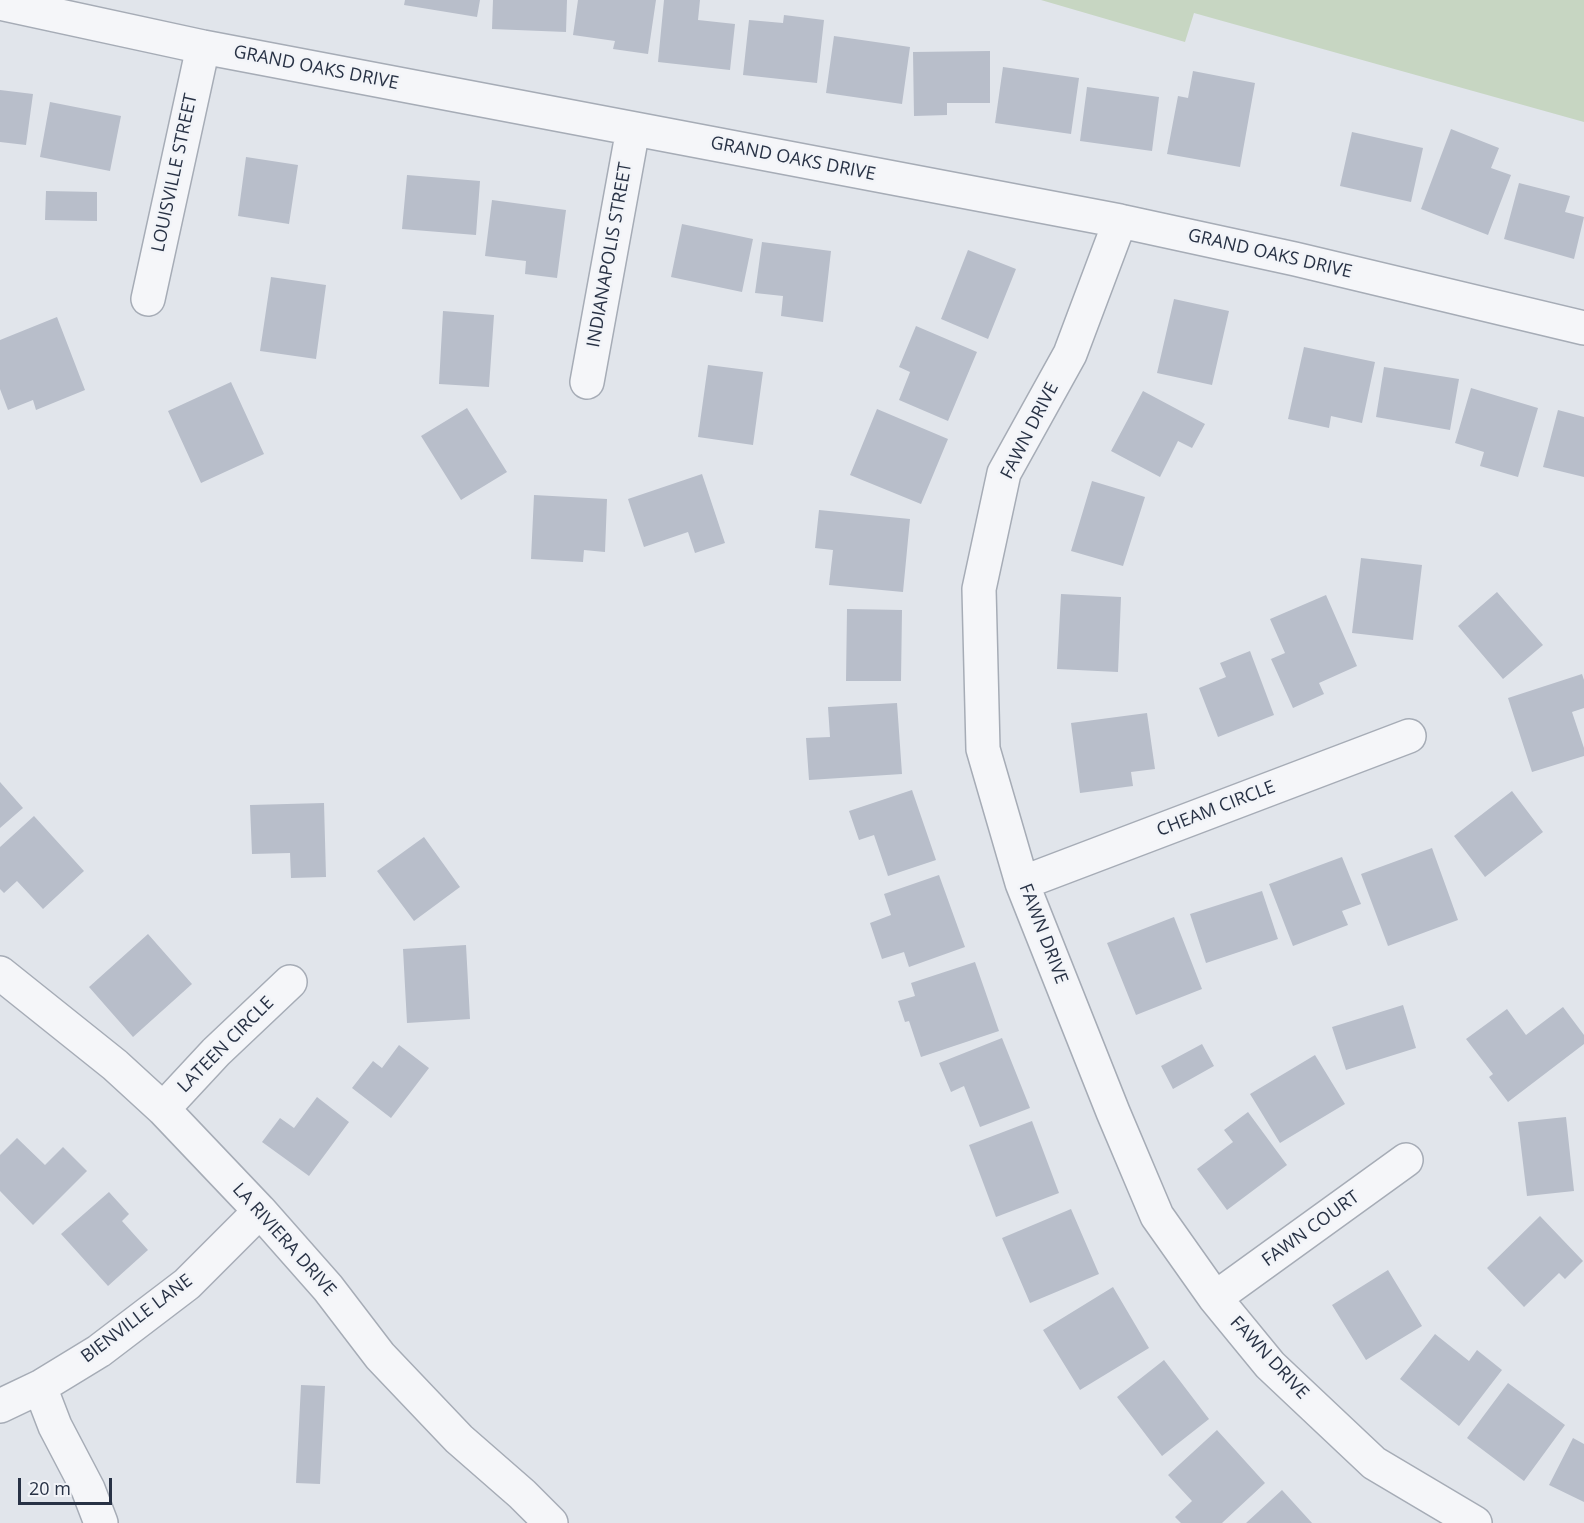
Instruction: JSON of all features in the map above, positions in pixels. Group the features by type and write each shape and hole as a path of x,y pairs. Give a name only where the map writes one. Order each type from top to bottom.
{"street":[{"name":"GRAND OAKS DRIVE","path":"0,3 202,47 1120,221 1307,262 1584,328"},
{"name":"LOUISVILLE STREET","path":"148,299 202,47"},
{"name":"INDIANAPOLIS STREET","path":"587,382 633,129"},
{"name":"FAWN DRIVE","path":"1120,221 1070,354 1004,473 979,589 983,749 1022,883 1157,1216 1215,1298 1270,1365 1374,1463 1475,1523"},
{"name":"CHEAM CIRCLE","path":"1022,883 1409,736"},
{"name":"LA RIVIERA DRIVE","path":"0,973 115,1065 163,1110 260,1211 328,1288 380,1356 459,1439 522,1494 551,1523"},
{"name":"LATEEN CIRCLE","path":"163,1110 216,1052 290,982"},
{"name":"FAWN COURT","path":"1215,1298 1407,1160"},
{"name":"BIENVILLE LANE","path":"0,1406 40,1387 99,1351 187,1284 260,1211"},
{"path":"40,1387 55,1426 88,1489 101,1523"}],"green space":[{"path":"1041,0 1584,0 1584,122 1194,13 1185,42"}],"building":[{"path":"405,0 480,0 477,17 404,5"},
{"path":"493,0 567,0 566,32 492,29"},
{"path":"578,0 656,0 648,54 613,49 615,41 573,35"},
{"path":"664,0 700,0 698,20 735,24 730,70 658,62"},
{"path":"784,15 824,20 817,83 743,75 749,20 783,23"},
{"path":"834,36 910,47 902,104 826,93"},
{"path":"990,51 990,103 947,103 947,115 914,116 913,52"},
{"path":"1003,67 1079,78 1071,134 995,123"},
{"path":"1193,71 1255,83 1240,167 1167,154 1178,96 1188,98"},
{"path":"1087,87 1159,97 1152,151 1080,141"},
{"path":"0,90 33,94 26,145 0,142"},
{"path":"50,102 121,116 110,171 40,157"},
{"path":"1451,129 1499,148 1491,168 1511,175 1488,235 1421,209"},
{"path":"1352,132 1423,148 1411,202 1340,186"},
{"path":"246,157 298,165 289,224 238,216"},
{"path":"407,175 480,181 476,235 402,229"},
{"path":"1519,183 1570,196 1565,212 1584,217 1574,259 1504,239"},
{"path":"46,191 97,192 97,221 45,220"},
{"path":"492,200 566,210 557,278 525,274 526,261 485,256"},
{"path":"682,224 753,239 742,292 671,277"},
{"path":"762,242 831,251 823,322 781,316 783,296 755,293"},
{"path":"968,250 1016,269 988,339 941,319"},
{"path":"271,277 326,285 316,359 260,351"},
{"path":"1174,299 1229,311 1212,385 1157,373"},
{"path":"443,311 494,315 489,387 439,384"},
{"path":"57,317 85,390 36,410 33,400 8,410 0,389 0,340"},
{"path":"916,326 977,352 948,421 899,400 910,372 899,367"},
{"path":"1304,347 1375,362 1362,423 1331,416 1329,428 1288,419"},
{"path":"708,365 763,372 753,445 698,437"},
{"path":"1384,367 1459,379 1450,430 1376,417"},
{"path":"231,382 264,454 201,483 168,411"},
{"path":"1471,388 1538,408 1518,477 1480,466 1484,452 1455,443"},
{"path":"1143,391 1205,424 1192,448 1178,441 1160,477 1111,451"},
{"path":"467,408 507,472 461,500 421,436"},
{"path":"877,409 948,439 921,504 850,475"},
{"path":"1558,410 1584,417 1584,477 1543,467"},
{"path":"702,474 725,543 695,553 688,532 644,547 628,499"},
{"path":"1092,481 1145,497 1123,566 1071,551"},
{"path":"534,495 607,499 605,552 584,550 583,562 531,559"},
{"path":"819,510 910,519 903,592 829,585 833,550 815,548"},
{"path":"1361,558 1422,565 1413,640 1352,633"},
{"path":"1497,592 1543,645 1503,679 1458,626"},
{"path":"1061,594 1121,597 1118,672 1057,669"},
{"path":"1326,595 1357,666 1319,683 1324,694 1293,708 1271,659 1285,653 1270,619"},
{"path":"847,609 902,610 901,681 846,681"},
{"path":"1250,651 1274,715 1218,737 1199,688 1226,677 1220,663"},
{"path":"1582,674 1584,708 1572,712 1584,748 1584,756 1532,772 1508,698"},
{"path":"897,703 902,774 809,780 806,738 830,737 828,707"},
{"path":"1147,713 1155,769 1131,772 1133,786 1080,793 1071,723"},
{"path":"0,782 23,808 0,828"},
{"path":"912,790 936,860 888,876 874,835 859,840 849,811"},
{"path":"1512,791 1543,832 1485,877 1454,836"},
{"path":"324,803 326,877 291,878 290,853 252,854 250,805"},
{"path":"34,816 84,871 43,909 17,881 4,893 0,889 0,847"},
{"path":"424,837 460,887 414,921 377,871"},
{"path":"1432,848 1458,920 1388,946 1361,874"},
{"path":"1342,857 1361,904 1342,911 1348,925 1293,946 1269,884"},
{"path":"939,875 965,947 909,967 904,952 882,959 870,923 891,915 884,894"},
{"path":"1262,891 1278,939 1206,963 1190,914"},
{"path":"1174,917 1202,989 1136,1015 1107,943"},
{"path":"148,934 192,984 133,1037 89,987"},
{"path":"466,945 470,1019 407,1023 403,949"},
{"path":"975,962 999,1031 921,1057 909,1021 905,1022 898,1001 915,996 911,983"},
{"path":"1403,1005 1416,1048 1346,1070 1332,1027"},
{"path":"1563,1007 1584,1035 1584,1044 1508,1102 1489,1077 1493,1074 1466,1039 1507,1009 1526,1035"},
{"path":"1002,1038 1030,1108 980,1127 964,1086 951,1092 939,1063"},
{"path":"1202,1044 1214,1066 1173,1089 1161,1066"},
{"path":"399,1045 429,1068 391,1118 352,1088 373,1061 382,1068"},
{"path":"1315,1055 1345,1104 1280,1143 1250,1094"},
{"path":"317,1097 349,1122 309,1176 262,1142 280,1118 294,1128"},
{"path":"1248,1112 1287,1165 1227,1210 1197,1169 1233,1142 1224,1130"},
{"path":"1566,1117 1574,1191 1527,1196 1518,1122"},
{"path":"1032,1121 1059,1193 996,1217 969,1145"},
{"path":"17,1138 45,1165 63,1147 87,1171 33,1225 0,1191 0,1155"},
{"path":"109,1192 129,1214 122,1221 148,1250 108,1286 61,1234"},
{"path":"1071,1209 1099,1274 1030,1303 1002,1238"},
{"path":"1540,1216 1583,1261 1565,1279 1559,1273 1524,1307 1487,1268"},
{"path":"1388,1270 1422,1326 1366,1360 1332,1305"},
{"path":"1113,1287 1149,1348 1080,1390 1043,1330"},
{"path":"1435,1334 1469,1361 1477,1350 1502,1370 1459,1426 1400,1379"},
{"path":"1164,1360 1209,1419 1162,1456 1117,1397"},
{"path":"1508,1383 1565,1425 1524,1481 1467,1438"},
{"path":"301,1385 325,1386 320,1484 296,1483"},
{"path":"1217,1430 1265,1483 1222,1523 1181,1523 1175,1517 1192,1501 1168,1475"},
{"path":"1573,1438 1584,1444 1584,1502 1549,1485"},
{"path":"1282,1490 1312,1523 1246,1523"}]}
